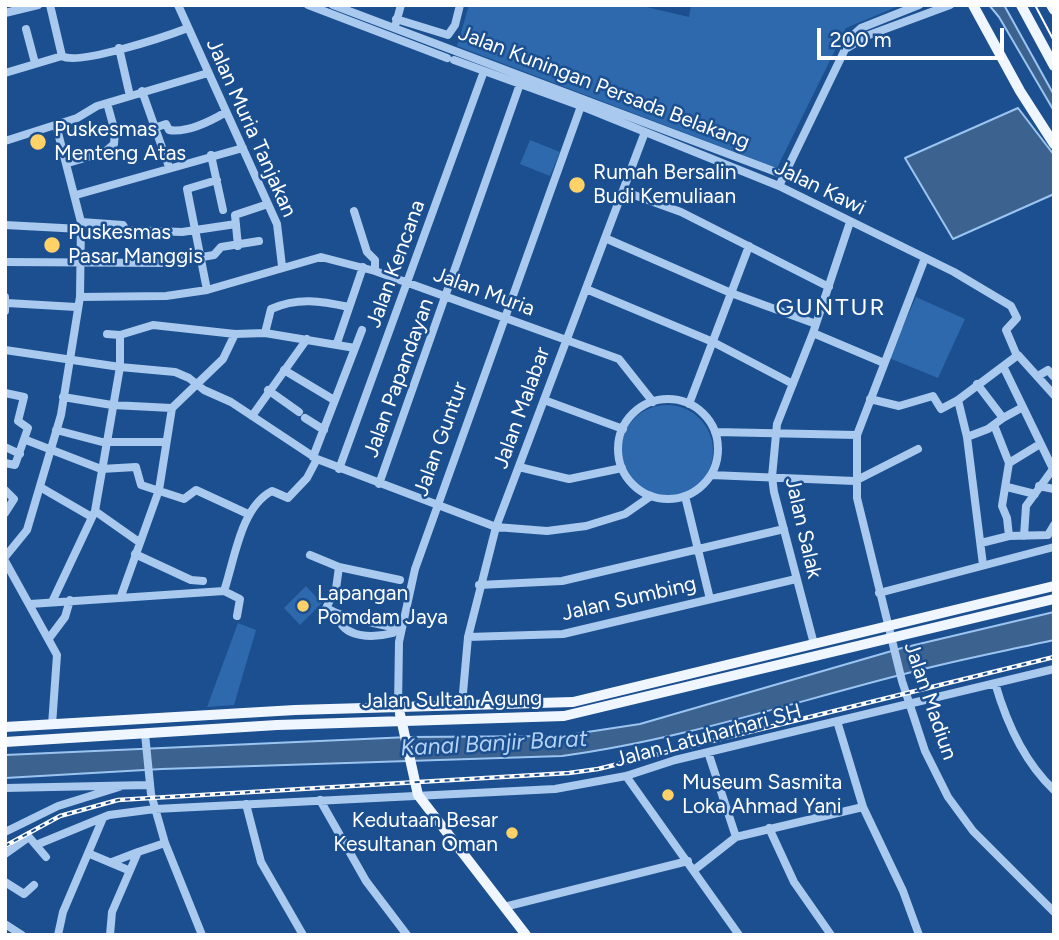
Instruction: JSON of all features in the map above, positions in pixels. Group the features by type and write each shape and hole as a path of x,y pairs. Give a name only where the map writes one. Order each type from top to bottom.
{"main road":[{"path":"973,5 1020,92 1054,144"},
{"path":"981,5 1054,134"},
{"path":"1021,5 1054,66"},
{"path":"1051,5 1054,10"},
{"name":"Jalan Sultan Agung","path":"5,741 146,739 277,725 402,725 481,716 576,714 799,654 814,644 1054,586"},
{"name":"Jalan Sultan Agung","path":"5,727 276,711 573,702 799,654 891,639 1054,599"},
{"path":"481,716 482,704"},
{"name":"Jalan Guntur","path":"398,707 418,795"},
{"path":"276,711 277,725"},
{"path":"431,809 434,794"},
{"path":"418,795 526,935"}],"street":[{"path":"5,13 38,5"},
{"path":"50,5 62,56"},
{"name":"Jalan Muria Tanjakan","path":"178,5 276,224 282,267"},
{"name":"Jalan Kawi","path":"308,5 581,106 779,186 925,258 1011,306 1017,318 1006,330 1017,356"},
{"name":"Jalan Kuningan Persada Belakang","path":"332,5 396,23 429,40 784,175"},
{"path":"401,5 396,23 448,35"},
{"path":"442,45 455,25 460,5"},
{"path":"779,186 851,37 861,28 919,5"},
{"path":"844,49 869,35 950,5"},
{"path":"5,74 62,56 70,60 188,28"},
{"path":"26,29 35,63"},
{"path":"429,40 434,30"},
{"path":"119,48 130,96"},
{"name":"Jalan Kencana","path":"339,469 484,71"},
{"path":"5,141 56,125 142,91 208,73"},
{"name":"Jalan Papandayan","path":"379,484 520,84"},
{"path":"142,91 169,167"},
{"path":"68,163 105,152 114,145 115,132 107,103"},
{"name":"Jalan Guntur","path":"398,707 399,629 415,569 581,106"},
{"path":"154,128 166,124 169,130 176,131 208,122 226,112"},
{"path":"52,725 58,661 50,637 5,559 27,530 40,487 63,397 76,307 80,297 81,226 76,195 56,125"},
{"name":"Jalan Malabar","path":"462,704 468,637 496,527 605,238 626,192 645,132"},
{"path":"76,195 243,148"},
{"path":"211,155 223,210"},
{"path":"207,290 187,189 217,180"},
{"path":"626,192 681,212 829,286"},
{"path":"238,246 236,214 268,204"},
{"path":"354,212 367,252 375,260 375,271"},
{"name":"Jalan Salak","path":"814,644 772,477 775,434 813,333 850,222"},
{"path":"5,225 123,225 126,230 197,230 236,224"},
{"path":"605,238 731,293 816,324"},
{"path":"5,262 167,263 216,254 221,247 259,241"},
{"path":"689,404 749,246"},
{"name":"Jalan Muria","path":"80,297 166,296 207,290 321,257 408,282 623,361 653,402"},
{"name":"Jalan Madiun","path":"925,258 857,435 855,481 887,625 909,706 925,751 948,797 973,831 1054,912"},
{"path":"337,343 363,267"},
{"path":"586,289 713,342 793,384"},
{"path":"265,333 271,309 288,303 313,300 349,307"},
{"path":"6,304 76,307"},
{"path":"107,334 120,335 153,325 235,334 265,333 355,348"},
{"path":"224,591 248,514 259,498 272,491 288,498 307,478 362,330"},
{"path":"813,333 884,363"},
{"path":"121,596 159,490 172,408 223,359 235,334"},
{"path":"52,602 93,514 120,368 120,335"},
{"path":"252,416 307,339"},
{"path":"5,350 120,368 175,372 252,416 315,458 437,507 496,527 547,531 586,526 625,514 651,496"},
{"path":"870,399 898,406 933,396 941,409 958,400 1017,356 1021,356 1054,395"},
{"path":"1003,366 1053,469 1024,511 1024,536"},
{"path":"284,370 334,400"},
{"path":"1038,376 1048,370 1054,377"},
{"path":"977,384 1003,418"},
{"path":"268,390 324,430"},
{"path":"5,393 25,399 18,421 27,426 23,438 26,440 101,469 138,468 140,484 184,499 196,490 248,514"},
{"path":"63,397 112,405 172,408"},
{"path":"544,400 623,429"},
{"path":"674,400 689,404 706,417 715,432 718,454 711,475 700,488 685,496 668,499 651,496 636,488 622,468 618,448 623,429 635,412 653,402 674,400"},
{"path":"958,400 967,437 984,565"},
{"path":"967,437 994,425 1023,407"},
{"path":"994,425 1009,463 1002,506 1009,536"},
{"path":"56,430 106,442 165,442"},
{"path":"715,432 857,435"},
{"path":"5,464 15,465 26,440"},
{"path":"1009,463 1040,444"},
{"path":"5,447 20,454"},
{"path":"711,475 855,481 918,449"},
{"path":"519,467 569,479 622,468"},
{"path":"40,487 93,514 139,542"},
{"path":"1007,487 1054,489"},
{"path":"5,490 14,499 5,513"},
{"path":"685,496 710,598"},
{"path":"981,542 1009,536 1050,534 1054,526"},
{"path":"480,584 562,581 783,529"},
{"path":"879,593 1054,547"},
{"path":"135,554 182,576 203,581"},
{"path":"310,555 339,566 400,580"},
{"path":"339,566 336,589 327,608 349,620 399,629"},
{"path":"182,576 183,593"},
{"name":"Jalan Sumbing","path":"468,637 562,634 796,579"},
{"path":"30,604 224,591 240,599 237,616"},
{"path":"50,637 65,617 70,600"},
{"path":"338,615 339,621 354,635 382,635 399,629"},
{"name":"Jalan Latuharhari SH","path":"5,854 29,837 36,845 103,818 155,809 555,789 626,776 708,752 909,706 1054,669"},
{"path":"995,683 1003,711 1031,764 1054,790"},
{"path":"837,721 863,807 903,891 919,935"},
{"path":"146,739 148,783 155,809 198,932"},
{"path":"708,752 736,837"},
{"path":"626,776 739,935"},
{"path":"5,788 124,786 148,783"},
{"path":"5,832 58,806 124,786"},
{"path":"320,800 366,881 407,935"},
{"path":"246,804 261,862 287,912 303,935"},
{"path":"694,870 736,837 863,807"},
{"path":"60,933 63,912 103,818"},
{"path":"769,828 794,882 831,935"},
{"path":"112,862 165,843"},
{"path":"36,845 46,857"},
{"path":"110,935 112,912 138,852"},
{"path":"90,853 128,870"},
{"path":"504,907 688,861"},
{"path":"5,883 24,894 34,885"},
{"path":"5,924 22,935"}],"shaded area":[{"path":"469,5 638,5 689,17 691,5 901,5 846,28 777,168 457,46"},
{"path":"530,140 560,152 550,176 520,164"},
{"path":"916,297 965,319 938,378 889,358"},
{"path":"667,405 685,409 699,419 709,433 713,451 709,469 699,483 685,493 667,497 649,493 635,483 625,469 621,451 625,433 635,419 649,409"},
{"name":"Lapangan Pomdam Jaya","path":"306,586 322,603 300,625 284,608"},
{"path":"238,623 256,630 234,705 207,707"}],"water":[{"path":"989,5 1004,5 1054,95 1054,111 999,17"},
{"path":"1018,108 1054,155 1054,194 953,239 905,158"},
{"name":"Kanal Banjir Barat","path":"1054,612 1054,640 926,668 693,730 562,756 162,769 5,778 5,755 409,737 561,736 640,724 902,648"}],"tram line":[{"path":"1035,5 1054,41"}],"railway":[{"path":"5,846 60,816 118,800 569,773 598,769 1054,657"}],"place":[{"name":"Puskesmas Menteng Atas","path":"38,142"},
{"name":"Rumah Bersalin Budi Kemuliaan","path":"577,185"},
{"name":"Puskesmas Pasar Manggis","path":"52,245"},
{"name":"Lapangan Pomdam Jaya","path":"303,606"},
{"name":"Museum Sasmita Loka Ahmad Yani","path":"668,795"},
{"name":"Kedutaan Besar Kesultanan Oman","path":"512,833"}],"district":[{"name":"GUNTUR","path":"831,308"}]}
